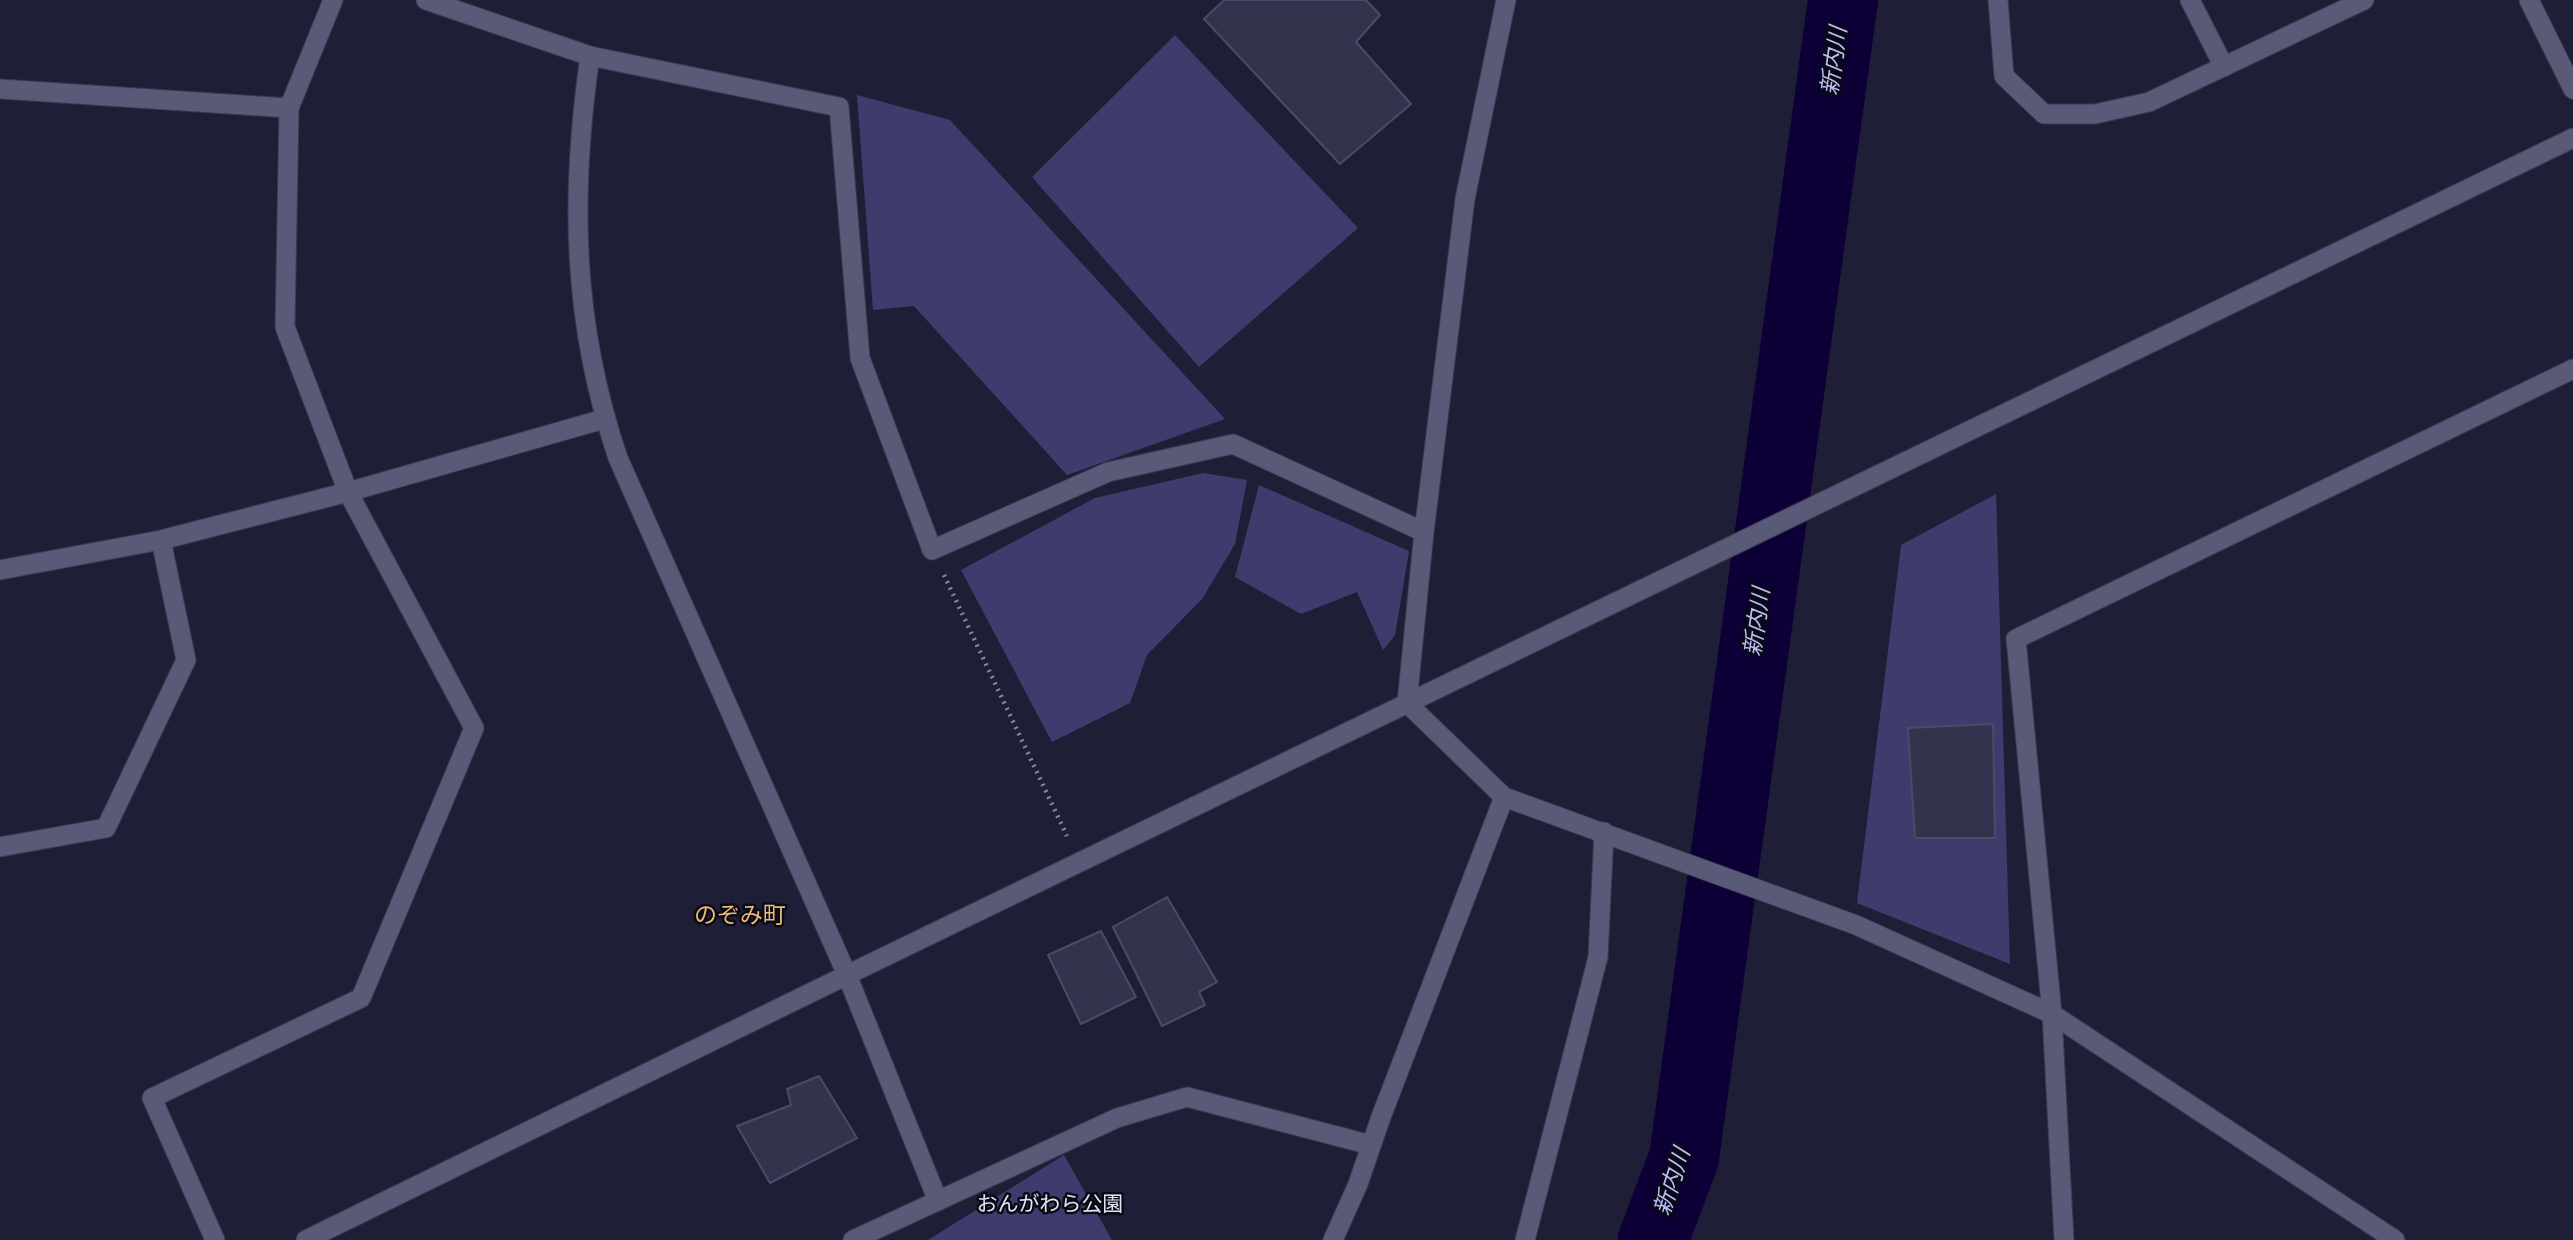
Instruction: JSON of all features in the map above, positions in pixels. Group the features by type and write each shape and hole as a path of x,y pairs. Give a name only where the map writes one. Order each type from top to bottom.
{"street":[{"path":"215,1240 152,1098 361,998 474,728 348,492 285,327 289,108 333,0"},
{"path":"426,0 590,56 839,107 860,358 932,550 1108,472 1233,444 1424,531"},
{"path":"1407,703 1424,531 1465,200 1506,0"},
{"path":"1998,0 2004,76 2044,114 2095,114 2149,102 2364,0"},
{"path":"2190,0 2224,67"},
{"path":"2529,0 2573,89"},
{"path":"590,56 579,138 576,192 578,253 589,348 604,419 618,458 847,975 938,1200"},
{"path":"0,89 289,108"},
{"path":"306,1240 1486,664 2573,138"},
{"path":"2064,1240 2052,1014 2016,639 2573,369"},
{"path":"0,570 161,540 348,492 604,419"},
{"path":"0,847 106,828 186,660 161,540"},
{"path":"1407,703 1504,797 1856,925 2052,1014 2395,1240"},
{"path":"1333,1240 1358,1184 1504,797"},
{"path":"1525,1240 1598,957 1604,832"},
{"path":"853,1240 1117,1118 1187,1097 1371,1145"}],"path":[{"path":"932,550 1079,862"}],"green space":[{"path":"1175,35 1358,228 1199,367 1032,177"},
{"path":"857,95 950,120 1225,419 1067,475 914,306 873,310"},
{"path":"1203,473 1247,480 1235,544 1202,599 1147,655 1130,703 1052,742 961,570 1095,498"},
{"path":"1259,485 1409,551 1395,635 1383,650 1357,592 1301,614 1235,577"},
{"path":"1996,494 2010,964 1857,903 1901,545"},
{"name":"おんがわら公園","path":"1064,1155 1112,1240 928,1240"}],"building":[{"path":"1224,0 1366,0 1380,15 1356,42 1411,104 1340,164 1204,19"},
{"path":"1993,724 1995,838 1915,838 1908,728"},
{"path":"1167,897 1217,982 1199,992 1205,1005 1162,1026 1113,927"},
{"path":"1101,931 1136,997 1081,1024 1048,955"},
{"path":"819,1076 857,1138 770,1183 737,1126 791,1105 787,1089"}],"waterway":[{"name":"新内川","path":"1653,1240 1684,1158 1843,0"}],"district":[{"name":"のぞみ町","path":"740,916"}]}
